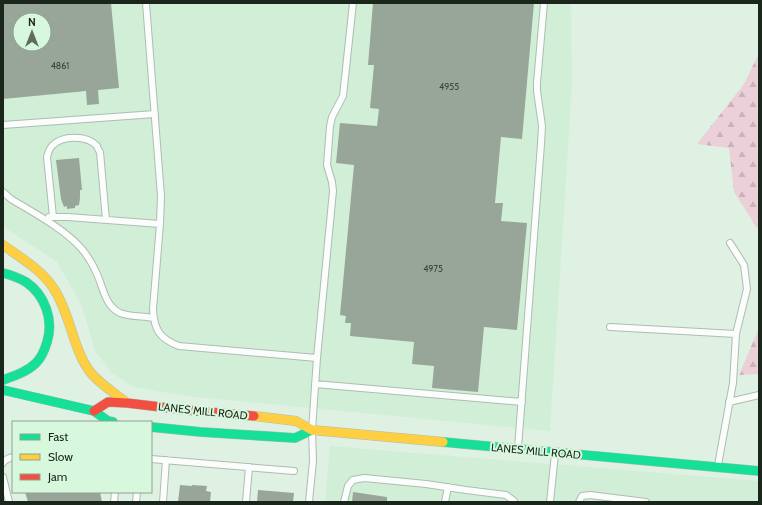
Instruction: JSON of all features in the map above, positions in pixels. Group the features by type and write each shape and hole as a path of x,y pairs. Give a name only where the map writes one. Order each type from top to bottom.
{"main road":[{"path":"3,245 35,268 50,282 61,301 82,358 91,373 127,403"},
{"path":"3,273 24,281 34,289 40,296 49,319 47,344 41,357 25,372 3,380"},
{"path":"3,390 94,411 108,421"},
{"name":"LANES MILL ROAD","path":"94,411 108,402 127,403 296,421 312,430 759,471"},
{"name":"LANES MILL ROAD","path":"154,431 166,429 295,438 312,430"}],"lane":[{"path":"146,3 161,196 153,309 153,318 158,331 165,340 179,346 317,358"},
{"path":"309,502 313,460 312,430 317,358 333,191 327,165 330,126 332,117 343,96 353,3"},
{"path":"518,449 541,144 542,126 537,83 544,3"},
{"path":"3,125 155,114"},
{"path":"53,217 47,157 48,152 52,146 58,142 64,139 74,138 90,142 97,146 100,152 106,220"},
{"path":"3,192 11,199 72,239 86,255 97,273 106,297 114,309 126,315 153,318"},
{"path":"42,218 68,217 160,224"},
{"path":"718,467 733,383 736,334 747,289 744,265 730,243"},
{"path":"610,327 736,334"},
{"path":"315,384 522,402"},
{"path":"729,402 759,395"},
{"path":"550,502 556,452"},
{"path":"3,463 4,460 12,457"},
{"path":"152,459 294,471"},
{"path":"162,502 166,460"},
{"path":"246,502 249,467"},
{"path":"3,478 9,502"},
{"path":"344,502 348,486 352,480 364,478 426,484 506,495 514,502"},
{"path":"445,502 448,487"},
{"path":"579,502 582,496 590,495 646,502"}],"shaded area":[{"path":"3,3 571,3 572,85 550,431 185,396 133,387 111,372 95,351 82,306 57,262 3,226"},
{"path":"330,446 759,481 759,502 325,502"}],"green space":[{"path":"759,53 759,231 734,192 729,148 697,144 744,84"},
{"path":"759,328 759,374 739,375"}],"building":[{"path":"3,3 111,3 119,88 98,90 99,104 87,105 86,91 3,99"},
{"path":"373,3 534,3 522,139 501,137 495,203 503,203 501,221 527,223 517,330 484,327 478,392 432,388 434,366 412,364 414,342 350,336 351,323 345,323 346,316 340,315 354,165 336,163 340,123 377,126 379,109 370,108 374,65 368,65"},
{"path":"79,158 82,190 80,190 79,205 75,206 75,208 67,209 67,206 64,207 61,199 56,160"},
{"path":"180,485 207,486 206,491 211,492 210,502 178,502"},
{"path":"258,490 294,493 293,502 257,502"},
{"path":"353,492 387,497 387,502 352,502"},
{"path":"25,493 100,493 102,502 28,502"}],"traffic: fast":[{"path":"3,273 21,279 33,287 43,301 49,325 49,334 46,345 38,361 25,371 3,380"},
{"path":"3,390 94,411 108,421"},
{"path":"152,427 295,438 312,430"},
{"path":"443,442 759,471"}],"traffic: slow":[{"path":"3,245 31,265 49,282 60,299 76,344 85,364 99,381 127,403"},
{"path":"254,416 296,421 312,430 443,442"}],"traffic: jam":[{"path":"94,411 108,402 254,416"}]}
